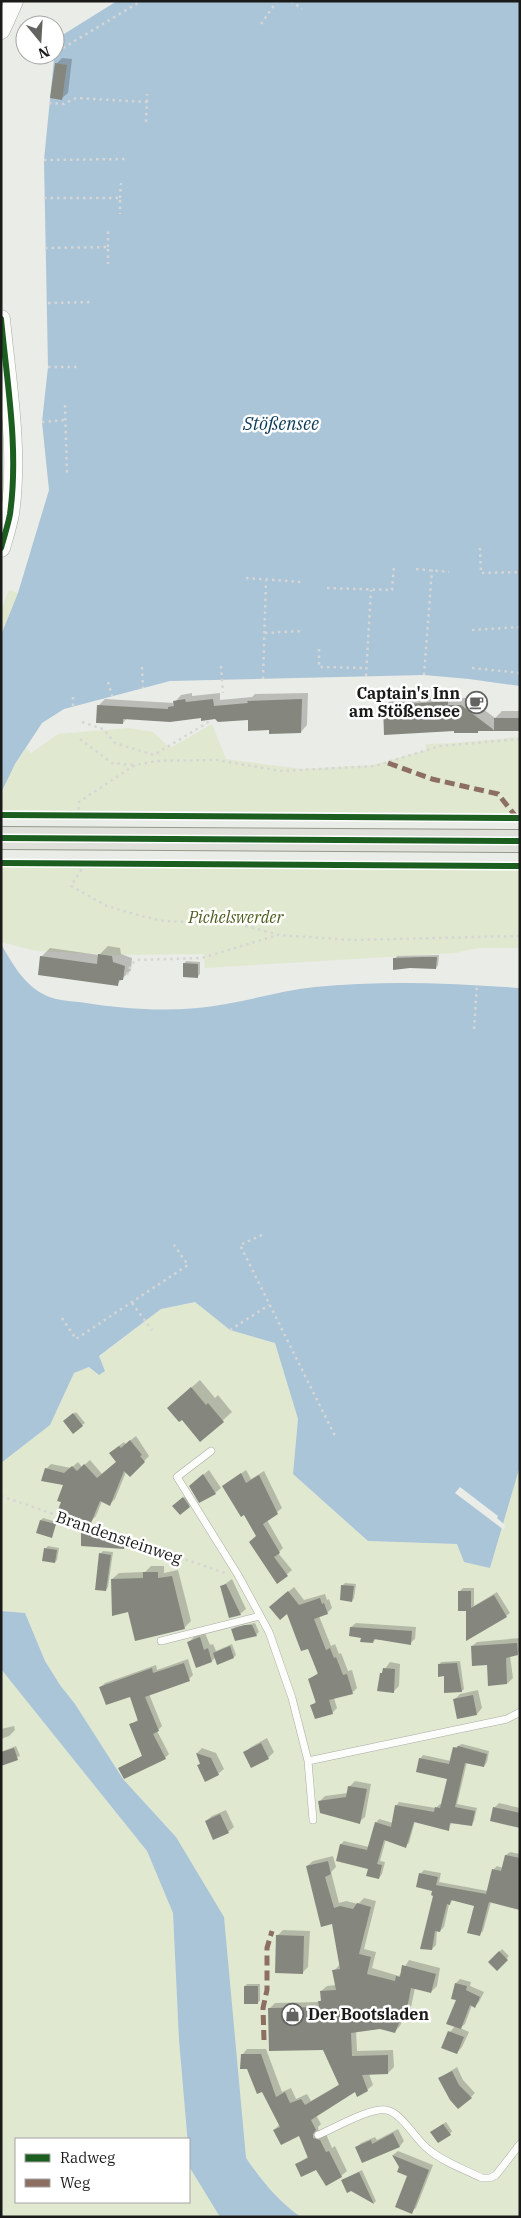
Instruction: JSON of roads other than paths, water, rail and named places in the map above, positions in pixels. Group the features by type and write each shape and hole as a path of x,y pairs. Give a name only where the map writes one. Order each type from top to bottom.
{"main road":[{"path":"1,838 520,841"}],"street":[{"path":"1,30 14,1"},
{"path":"1,318 13,440 13,480 10,515 1,548"}],"lane":[{"path":"211,1451 176,1477 238,1575 270,1632 292,1698 308,1761 313,1820"},
{"path":"160,1641 260,1616"},
{"path":"308,1761 507,1719 520,1712"},
{"path":"318,2135 368,2113 388,2110 398,2115 426,2148 438,2157 482,2178 490,2178 496,2175 520,2144"}],"water":[{"name":"Stößensee","path":"117,1 520,1 520,686 424,675 170,681 64,709 42,723 15,764 1,793 1,635 18,593 49,490 42,422 48,367 44,160 53,65 65,65 65,33"},
{"path":"1,944 14,966 25,979 45,995 60,1000 120,1007 156,1010 191,1009 304,988 341,985 392,983 520,988 520,1466 490,1568 464,1562 457,1544 368,1541 293,1474 298,1419 275,1343 230,1330 195,1302 161,1309 99,1356 105,1371 99,1375 89,1367 74,1373 50,1425 1,1463"},
{"path":"1,1611 25,1613 45,1661 60,1685 75,1704 123,1779 176,1837 224,1917 246,2158 271,2190 301,2217 220,2217 190,2168 190,2138 187,2138 179,2040 173,1913 147,1851 1,1669"}],"place":[{"name":"Captain's Inn am Stößensee","path":"476,702"},
{"name":"Der Bootsladen","path":"292,2014"}],"park label":[{"name":"Pichelswerder","path":"236,917"}]}
